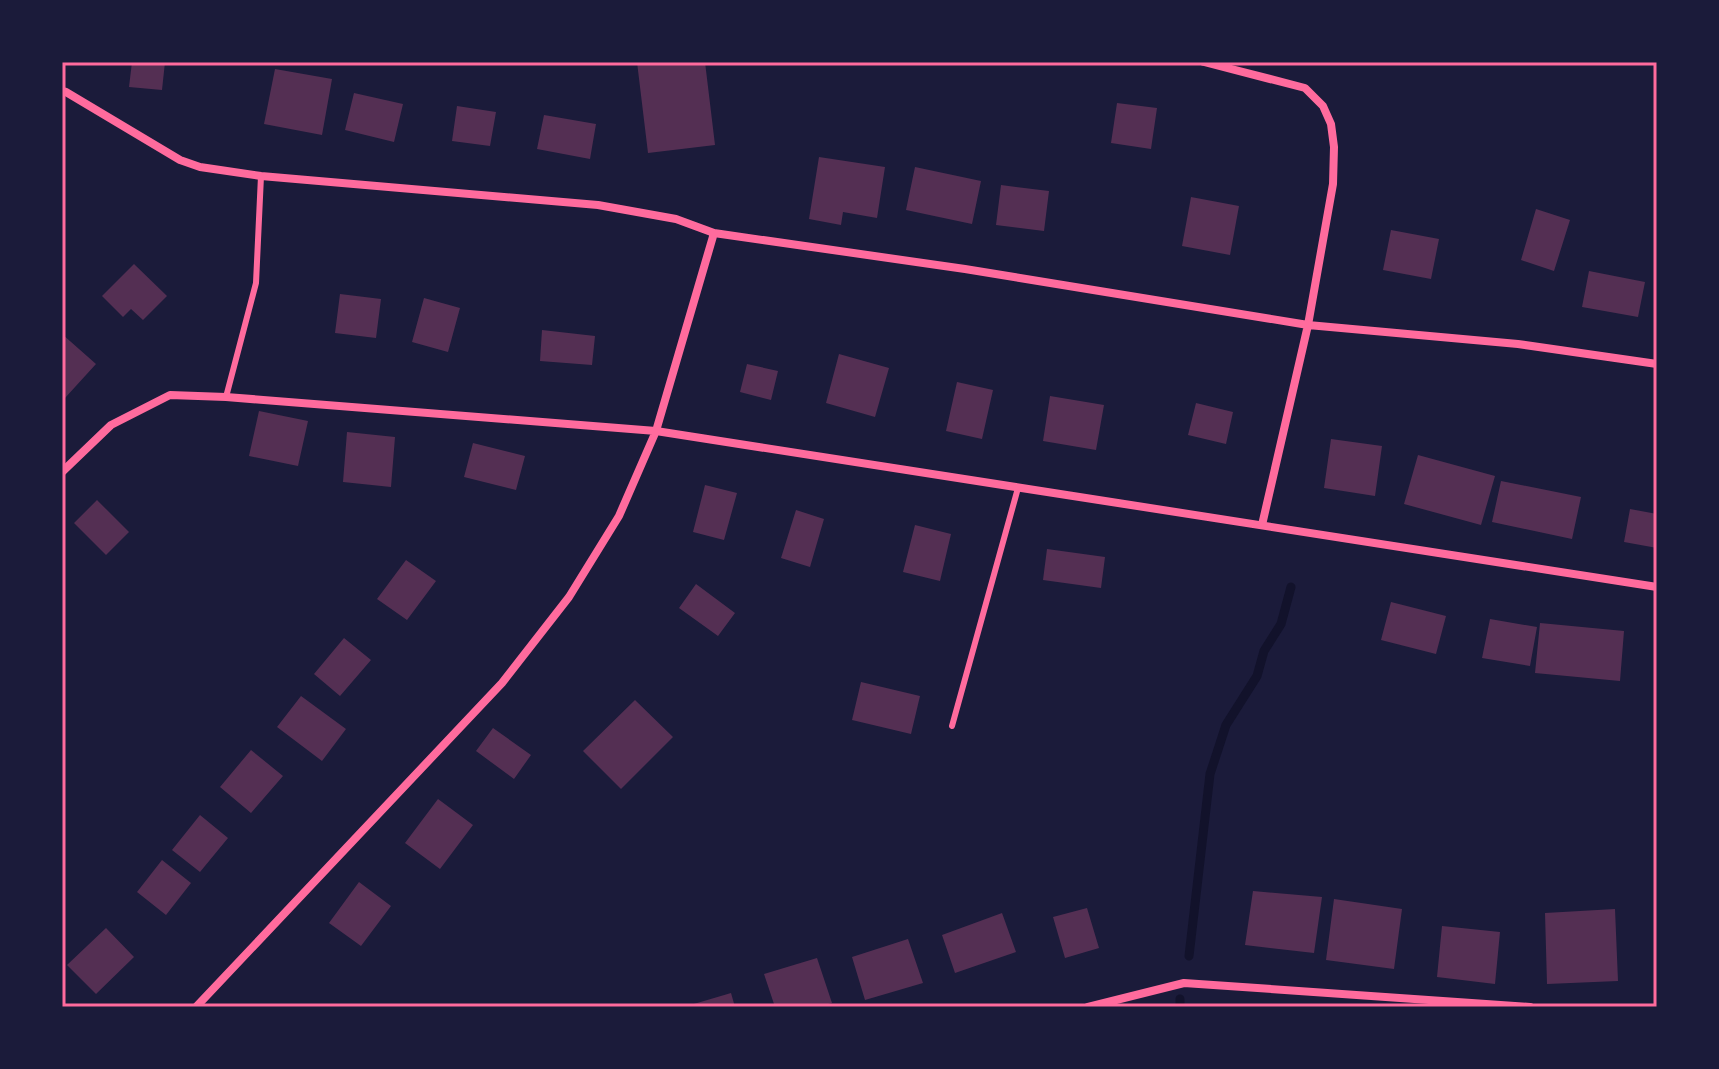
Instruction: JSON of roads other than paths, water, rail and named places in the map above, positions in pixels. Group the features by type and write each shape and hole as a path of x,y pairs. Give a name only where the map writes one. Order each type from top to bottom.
{"street":[{"path":"1204,62 1305,88 1323,106 1331,124 1334,147 1333,184 1308,325 1262,525"},
{"path":"62,91 180,160 200,167 261,176 598,205 676,219 714,233 965,269 1308,325 1518,344 1657,364"},
{"path":"196,1007 502,683 569,597 619,516 656,431 714,233"},
{"path":"62,472 111,425 170,395 226,397 656,431 1657,587"},
{"path":"1088,1007 1184,983 1530,1007"}],"lane":[{"path":"226,397 256,283 261,176"},
{"path":"952,726 1018,488"}],"waterway":[{"path":"1189,956 1210,774 1226,725 1257,676 1264,651 1281,624 1291,587"},
{"path":"1180,999 1180,1007"}]}
